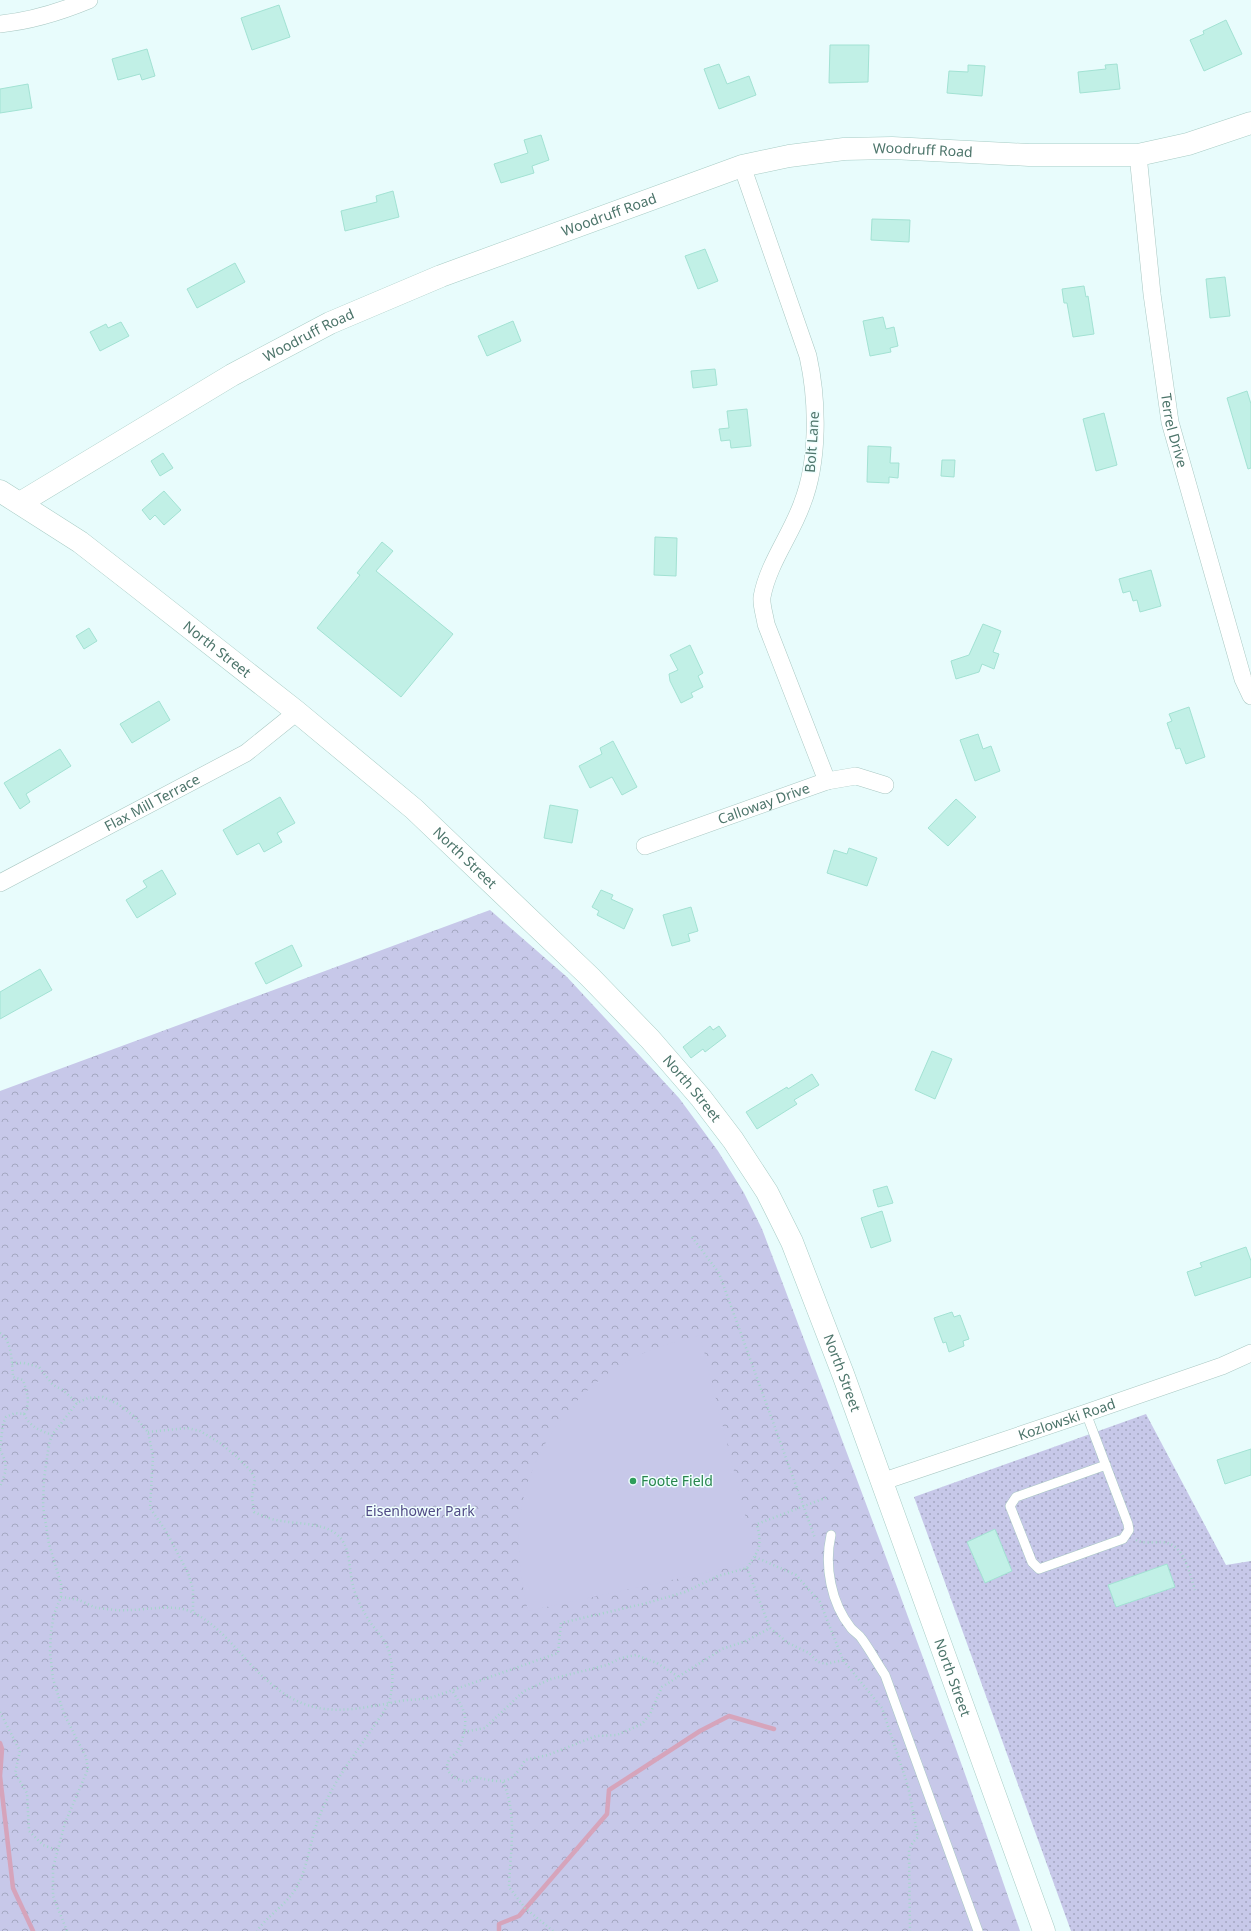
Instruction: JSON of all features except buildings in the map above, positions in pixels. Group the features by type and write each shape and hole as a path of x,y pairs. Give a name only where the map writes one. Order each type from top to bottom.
{"main road":[{"name":"Woodruff Road","path":"20,503 232,375 330,323 441,276 742,166 789,156 858,149 892,148 1036,155 1138,155 1188,144 1251,123"},
{"name":"North Street","path":"0,491 98,556 297,712 414,809 590,977 650,1039 701,1098 733,1140 767,1192 792,1242 843,1374 1044,1931"}],"street":[{"path":"0,24 29,20 50,15 88,0"},
{"name":"Terrel Drive","path":"1138,155 1152,294 1170,422 1243,679 1251,696"},
{"name":"Bolt Lane","path":"742,166 808,356 813,379 815,412 813,465 803,504 772,568 762,599 766,624 827,781"},
{"name":"Flax Mill Terrace","path":"0,883 246,753 297,712"},
{"name":"Calloway Drive","path":"645,846 827,781 856,776 885,785"},
{"name":"Kozlowski Road","path":"881,1482 1086,1414 1222,1366 1251,1353"}],"lane":[{"path":"1086,1414 1106,1465 1128,1524 1129,1530 1123,1539 1039,1569 1032,1562 1010,1506 1016,1497 1106,1465"},
{"path":"830,1535 827,1552 829,1573 835,1598 844,1619 852,1630 860,1637 885,1675 978,1931"}],"path":[{"path":"692,1237 719,1273 815,1538"},
{"path":"0,1333 7,1337 12,1363 12,1377 23,1380 28,1394 27,1408 24,1414 27,1422 32,1426 52,1435"},
{"path":"12,1363 24,1363 39,1367 53,1385 63,1390 77,1403"},
{"path":"67,1931 53,1896 53,1868 65,1823 88,1769 86,1757 64,1714 53,1679 50,1652 51,1632 54,1614 61,1597 61,1584 49,1544 43,1506 46,1456 52,1435 77,1403 88,1398 103,1398 124,1408 135,1417 148,1432 153,1456 150,1508 166,1531 188,1573 193,1589 193,1612"},
{"path":"0,1487 6,1471 6,1462 0,1450 3,1424 6,1417 15,1413 24,1414"},
{"path":"148,1432 187,1428 200,1431 236,1456 251,1471 255,1479 252,1497 254,1512 281,1521 320,1527 335,1532 344,1541 349,1556 353,1586 360,1604 370,1622 384,1640 390,1652 392,1689 388,1703 334,1784 319,1816 306,1864 296,1888 283,1905 257,1931"},
{"path":"61,1597 80,1601 96,1608 126,1610 175,1609 193,1612 219,1631 258,1672 284,1695 304,1705 325,1709 348,1709 404,1700 421,1701 452,1692 558,1653 561,1623 648,1603 684,1592 718,1576 747,1568 755,1557 761,1542 757,1524 828,1497"},
{"path":"1127,1535 1140,1542 1164,1542 1174,1544 1180,1551 1195,1590"},
{"path":"755,1557 796,1575 820,1602 843,1660 882,1708 908,1786 918,1837 913,1842 910,1850 910,1931"},
{"path":"747,1568 770,1628 788,1643 808,1653 818,1662 826,1664 843,1660"},
{"path":"452,1692 463,1706 464,1732 458,1750 449,1760 447,1768 450,1774 458,1780 468,1782 475,1777 503,1782 517,1775 525,1760 548,1755 596,1736 617,1735 642,1724 650,1714 662,1687 722,1649 746,1641 770,1628"},
{"path":"464,1732 485,1728 524,1691 556,1677 607,1665 621,1658 636,1655 657,1663 679,1677"},
{"path":"0,1712 20,1752 15,1773 27,1794 29,1831 43,1845 57,1850"},
{"path":"503,1782 509,1799 513,1832 509,1887 525,1908 553,1931"}],"green space":[{"name":"Eisenhower Park","path":"490,910 567,977 679,1098 718,1151 744,1193 762,1229 861,1491 958,1755 1020,1931 0,1931 0,1091"},
{"name":"Foote Field","path":"700,1335 751,1539 753,1550 746,1564 528,1611 522,1582 519,1553 519,1533 522,1506 529,1479 540,1453 554,1429 591,1387 613,1370 652,1349"},
{"path":"1146,1414 1226,1565 1251,1561 1251,1931 1071,1931 914,1497"}],"waterway":[{"path":"499,1931 499,1924 519,1916 607,1814 609,1790 700,1731 729,1716 774,1729"},
{"path":"0,1743 2,1749 0,1776 13,1888 33,1931"}],"place":[{"name":"Foote Field","path":"633,1481"}]}
